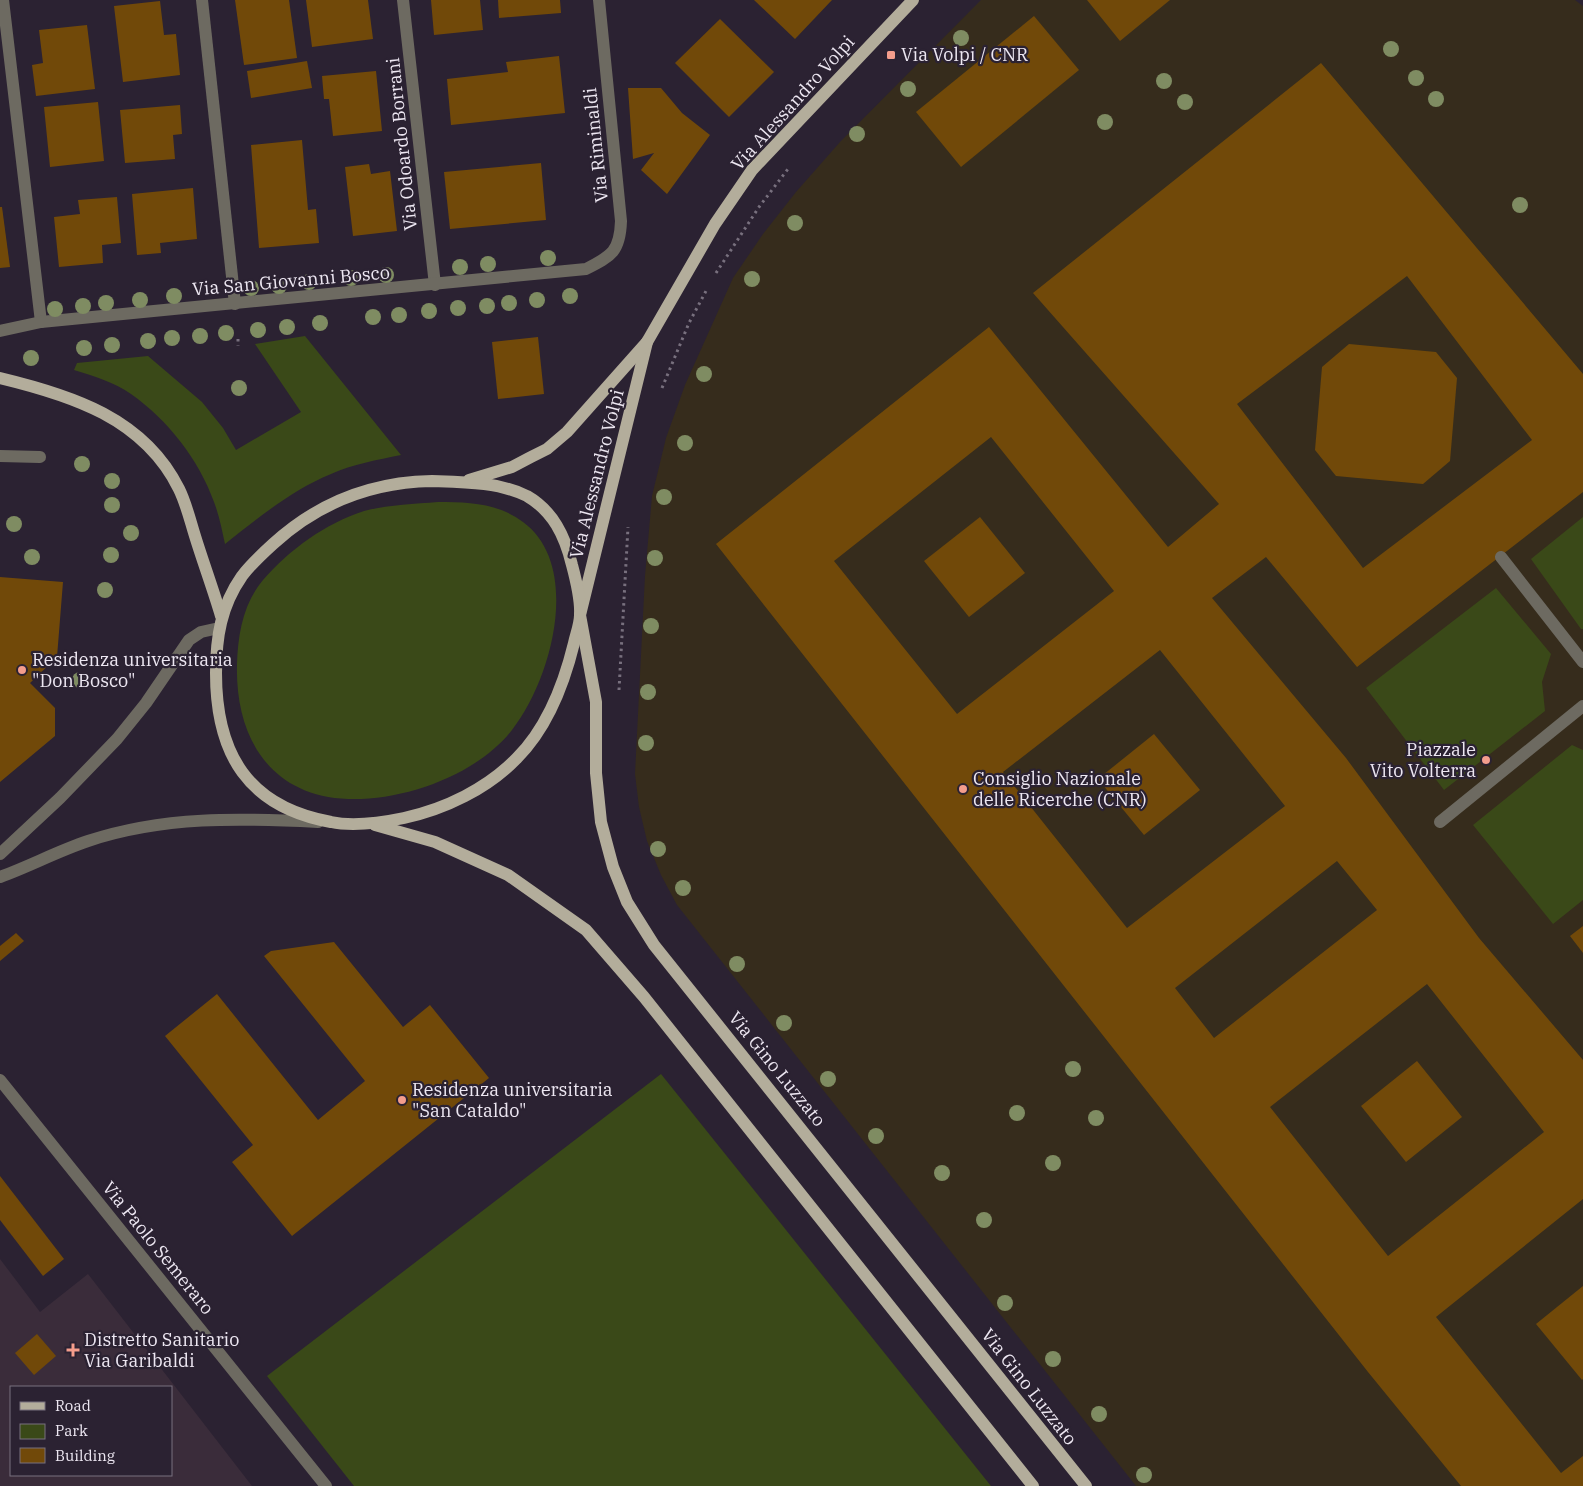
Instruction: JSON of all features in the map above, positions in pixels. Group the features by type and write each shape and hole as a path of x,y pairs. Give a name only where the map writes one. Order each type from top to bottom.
{"main road":[{"name":"Via Alessandro Volpi","path":"464,482 512,466 547,449 567,432 647,342 714,224 752,170 913,0"},
{"name":"Via Alessandro Volpi","path":"370,824 425,813 453,802 482,787 518,758 549,714 567,670 647,342"},
{"path":"0,378 87,404 109,415 148,445 170,472 183,498 220,622"},
{"path":"464,482 416,481 381,486 335,500 291,527 248,568 220,622 216,660 217,704 222,731 234,760 260,792 276,805 298,815 334,823 370,824 435,842 479,860 508,875 586,930 644,997 1033,1486"},
{"name":"Via Gino Luzzato","path":"464,482 493,486 526,496 552,518 567,546 576,583 596,702 596,773 600,822 613,867 635,917 654,945 1086,1486"}],"street":[{"path":"3,0 41,322"},
{"path":"202,0 236,304"},
{"name":"Via Odoardo Borrani","path":"403,0 435,284"},
{"name":"Via Riminaldi","path":"586,270 615,252 620,237 621,221 599,0"},
{"name":"Via San Giovanni Bosco","path":"0,332 41,322 586,270"},
{"path":"0,456 40,457"},
{"path":"1501,557 1583,662"},
{"path":"0,854 60,798 117,739 146,703 189,640 220,622"},
{"path":"1440,822 1583,706"},
{"path":"0,876 88,841 156,824 216,819 334,823"},
{"name":"Via Paolo Semeraro","path":"0,1080 326,1486"}],"path":[{"path":"712,279 759,207 791,165"},
{"path":"659,396 689,323 708,288"},
{"path":"238,340 238,346"},
{"path":"619,693 628,520"}],"shaded area":[{"path":"981,0 1575,0 1583,6 1583,1486 1136,1486 677,905 661,875 647,841 639,807 635,774 645,576 652,496 666,438 685,385 733,278 763,234 796,192 840,142"},
{"name":"Distretto Sanitario Via Garibaldi","path":"0,1259 40,1312 88,1274 252,1486 0,1486"}],"green space":[{"path":"305,336 401,455 339,471 303,488 276,505 225,544 208,486 191,456 170,429 145,404 118,386 74,370 77,363 148,356 202,402 223,428 236,450 301,412 255,344"},
{"path":"438,502 460,502 493,507 523,522 541,542 552,566 556,594 555,624 539,683 526,709 512,730 497,746 479,760 438,782 392,795 348,799 320,795 297,787 278,774 262,757 250,738 242,715 238,690 237,664 240,631 246,609 256,589 273,569 296,548 322,530 364,511"},
{"path":"1583,517 1583,629 1581,629 1531,559"},
{"path":"1496,588 1551,654 1542,682 1545,711 1444,790 1366,688"},
{"path":"1572,745 1583,750 1583,900 1553,924 1473,825"},
{"path":"661,1074 991,1486 354,1486 267,1376"}],"building":[{"path":"235,0 289,0 297,58 244,65"},
{"path":"306,0 368,0 373,39 312,47"},
{"path":"431,0 480,0 483,30 434,35"},
{"path":"498,0 560,0 561,13 499,18"},
{"path":"754,0 832,0 795,39"},
{"path":"1087,0 1170,0 1120,41"},
{"path":"160,1 164,35 176,34 180,75 123,82 114,6"},
{"path":"1034,16 1079,70 961,167 916,112"},
{"path":"720,19 774,72 729,117 675,63"},
{"path":"87,25 95,89 36,96 32,65 43,63 39,30"},
{"path":"559,56 565,113 451,125 447,79 508,72 506,62"},
{"path":"307,61 312,88 251,98 247,71"},
{"name":"Consiglio Nazionale delle Ricerche (CNR)","path":"1321,63 1583,374 1583,492 1357,667 1266,557 1212,598 1346,758 1479,938 1583,1060 1583,1199 1436,1317 1561,1473 1583,1456 1583,1486 1461,1486 1368,1372 716,544 989,327 1168,547 1219,504 1033,293","holes":["1407,276 1532,440 1363,568 1237,404","991,437 1114,591 957,714 834,561","1160,650 1285,806 1127,928 1003,772","1337,861 1377,910 1214,1038 1175,988","1427,984 1544,1132 1388,1256 1270,1107"]},
{"path":"376,71 382,131 333,136 329,99 324,99 322,76"},
{"path":"628,88 661,88 682,113 710,135 667,194 641,170 654,153 633,159"},
{"path":"98,102 104,161 50,167 44,107"},
{"path":"180,105 182,134 173,135 175,159 125,163 120,110"},
{"path":"302,140 308,210 316,209 319,243 259,248 251,145"},
{"path":"541,163 546,220 450,229 444,172"},
{"path":"369,164 371,174 390,171 397,231 353,236 345,167"},
{"path":"193,188 197,239 160,243 161,253 137,255 132,194"},
{"path":"117,197 121,243 102,245 103,263 59,267 54,217 80,214 78,200"},
{"path":"0,207 2,207 10,267 0,268"},
{"path":"538,337 544,394 498,399 492,342"},
{"path":"1349,344 1436,352 1457,378 1450,461 1423,484 1336,476 1315,450 1322,367"},
{"path":"980,517 1025,573 969,617 924,561"},
{"name":"Residenza universitaria \"Don Bosco\"","path":"0,577 63,582 57,657 30,683 55,708 55,736 0,782"},
{"path":"1154,734 1200,790 1144,835 1098,779"},
{"path":"1583,926 1583,953 1570,936"},
{"path":"16,933 24,941 0,961 0,946"},
{"name":"Residenza universitaria \"San Cataldo\"","path":"334,942 403,1027 430,1005 489,1078 292,1236 232,1162 253,1145 165,1036 217,994 318,1120 365,1081 264,956 271,951"},
{"path":"1417,1061 1462,1117 1406,1162 1361,1106"},
{"path":"0,1176 64,1259 43,1276 0,1220"},
{"path":"1583,1286 1583,1379 1582,1380 1536,1324"},
{"path":"37,1334 56,1356 34,1375 15,1353"}],"place":[{"name":"Via Volpi / CNR","path":"891,55"},
{"name":"Residenza universitaria \"Don Bosco\"","path":"22,670"},
{"name":"Piazzale Vito Volterra","path":"1486,760"},
{"name":"Consiglio Nazionale delle Ricerche (CNR)","path":"963,789"},
{"name":"Residenza universitaria \"San Cataldo\"","path":"402,1100"},
{"name":"Distretto Sanitario Via Garibaldi","path":"73,1350"}]}
